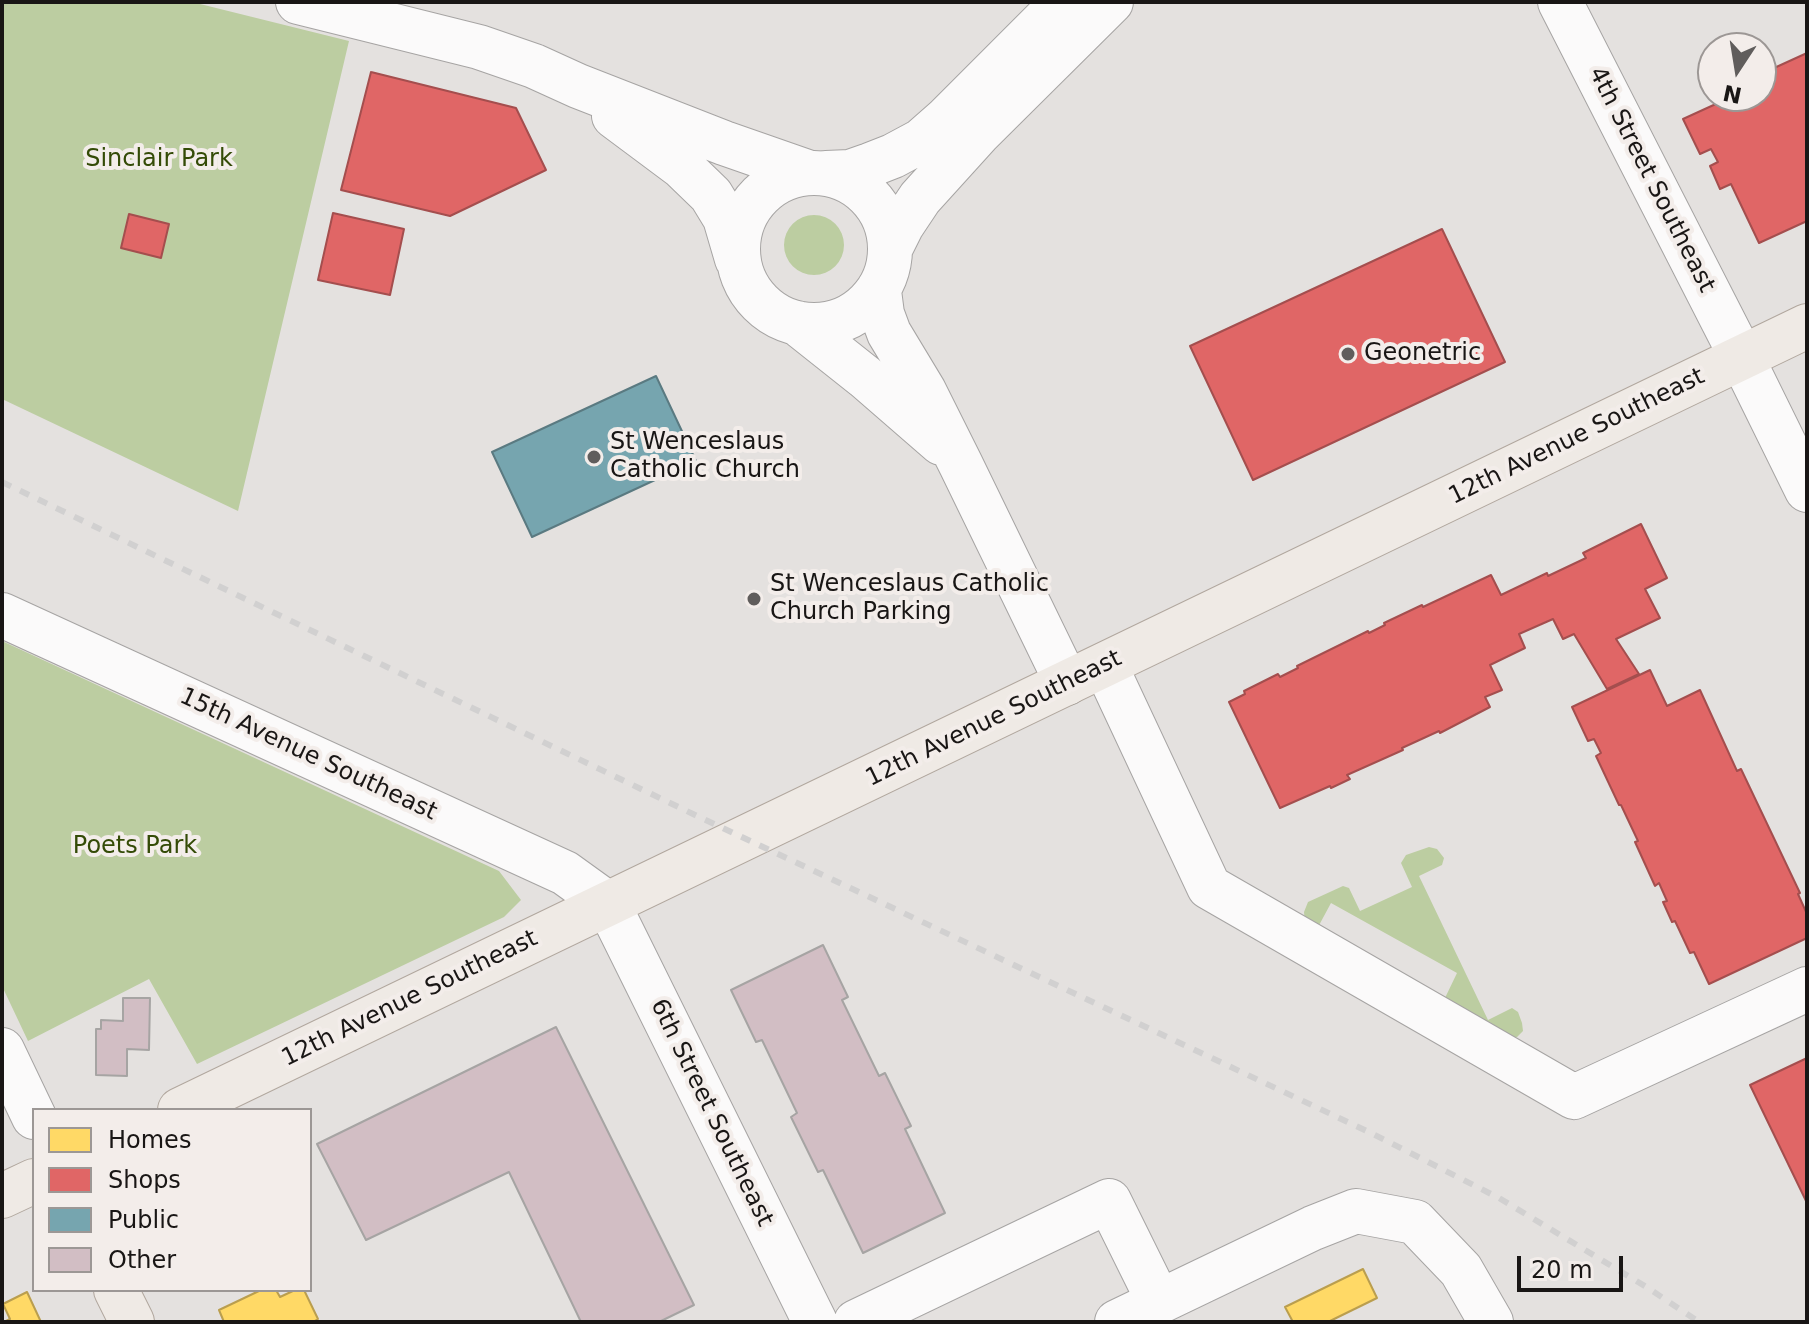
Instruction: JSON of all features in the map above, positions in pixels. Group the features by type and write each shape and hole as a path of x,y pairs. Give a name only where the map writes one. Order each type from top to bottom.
{"main road":[{"name":"12th Avenue Southeast","path":"184,1108 1807,326"},
{"path":"2,1196 32,1182"},
{"path":"117,1292 132,1322"}],"street":[{"path":"298,2 396,13 724,143 851,181 871,197 885,219 891,247 889,270 879,291 863,308 843,320 820,325 797,323"},
{"path":"741,272 738,247 743,221 756,199 776,183 800,174 850,172 893,156 921,141 1063,2"},
{"path":"891,247 902,225 928,189 978,134 1111,2"},
{"name":"4th Street Southeast","path":"1560,2 1807,490"},
{"path":"578,86 681,166 711,195 725,218 741,272 753,295 773,313 797,323 865,377 958,458"},
{"path":"879,291 882,314 889,333 924,391 1067,683"},
{"name":"15th Avenue Southeast","path":"2,615 565,873 608,904"},
{"path":"1105,665 1209,887 1574,1097 1807,989"},
{"name":"6th Street Southeast","path":"608,904 815,1322"},
{"path":"2,1050 32,1113"},
{"path":"856,1322 1109,1201 1146,1313 1313,1228 1356,1211 1415,1222 1461,1270 1491,1322"}],"green space":[{"name":"Sinclair Park","path":"2,2 192,2 349,41 238,511 2,399"},
{"path":"814,215 826,217 835,224 842,233 842,257 835,266 826,273 814,275 802,273 793,266 786,257 784,245 786,233 793,224 802,217"},
{"name":"Poets Park","path":"2,641 499,871 521,900 504,917 197,1064 149,979 28,1041 2,986"},
{"path":"1429,847 1437,849 1444,858 1442,865 1419,876 1488,1020 1512,1008 1518,1012 1522,1023 1523,1031 1517,1037 1508,1038 1445,998 1457,973 1331,903 1317,929 1305,923 1304,912 1308,902 1343,886 1349,888 1360,911 1412,887 1401,863 1406,855"}],"building: Homes":[{"path":"1363,1269 1377,1298 1328,1322 1293,1322 1285,1307"},
{"path":"27,1292 41,1322 4,1322 10,1319 3,1304"},
{"path":"257,1292 277,1292 280,1297 291,1292 305,1292 318,1319 313,1322 224,1322 219,1310"}],"building: Shops":[{"path":"1807,53 1807,221 1759,243 1731,184 1720,189 1710,166 1718,162 1711,149 1700,154 1683,119 1698,112 1777,112 1777,67"},
{"path":"371,72 516,108 546,170 450,216 341,190"},
{"path":"333,213 404,229 390,295 318,280"},
{"path":"129,214 169,224 161,258 121,248"},
{"name":"Geonetric","path":"1442,229 1505,362 1253,480 1190,346"},
{"path":"1641,524 1667,578 1645,589 1660,618 1616,639 1639,674 1607,689 1574,634 1563,639 1553,619 1519,634 1525,648 1490,665 1502,690 1485,697 1490,707 1347,775 1350,779 1280,808 1229,702 1278,674 1280,677 1384,623 1491,575 1501,595 1586,558 1583,553"},
{"path":"1650,670 1667,706 1700,690 1737,771 1741,769 1807,914 1807,938 1709,984 1694,952 1690,953 1675,921 1672,922 1659,883 1655,886 1635,842 1638,841 1596,756 1601,753 1594,739 1588,741 1572,707"},
{"path":"1807,1058 1807,1203 1750,1085"}],"building: Public":[{"name":"St Wenceslaus Catholic Church","path":"656,376 696,461 532,537 492,452"}],"building: Other":[{"path":"823,945 848,997 842,1000 879,1076 885,1073 911,1126 905,1129 945,1213 863,1253 823,1170 818,1172 791,1117 797,1113 762,1040 756,1042 731,990"},
{"path":"123,998 150,998 149,1050 127,1049 127,1076 96,1075 96,1029 101,1029 101,1020 123,1021"},
{"path":"556,1027 694,1305 659,1322 581,1322 509,1172 366,1240 317,1144"}],"railway":[{"path":"2,482 693,814 1369,1132 1499,1198 1699,1322"}],"place":[{"name":"Geonetric","path":"1348,354"},
{"name":"St Wenceslaus Catholic Church","path":"594,457"},
{"name":"St Wenceslaus Catholic Church Parking","path":"754,599"}]}
